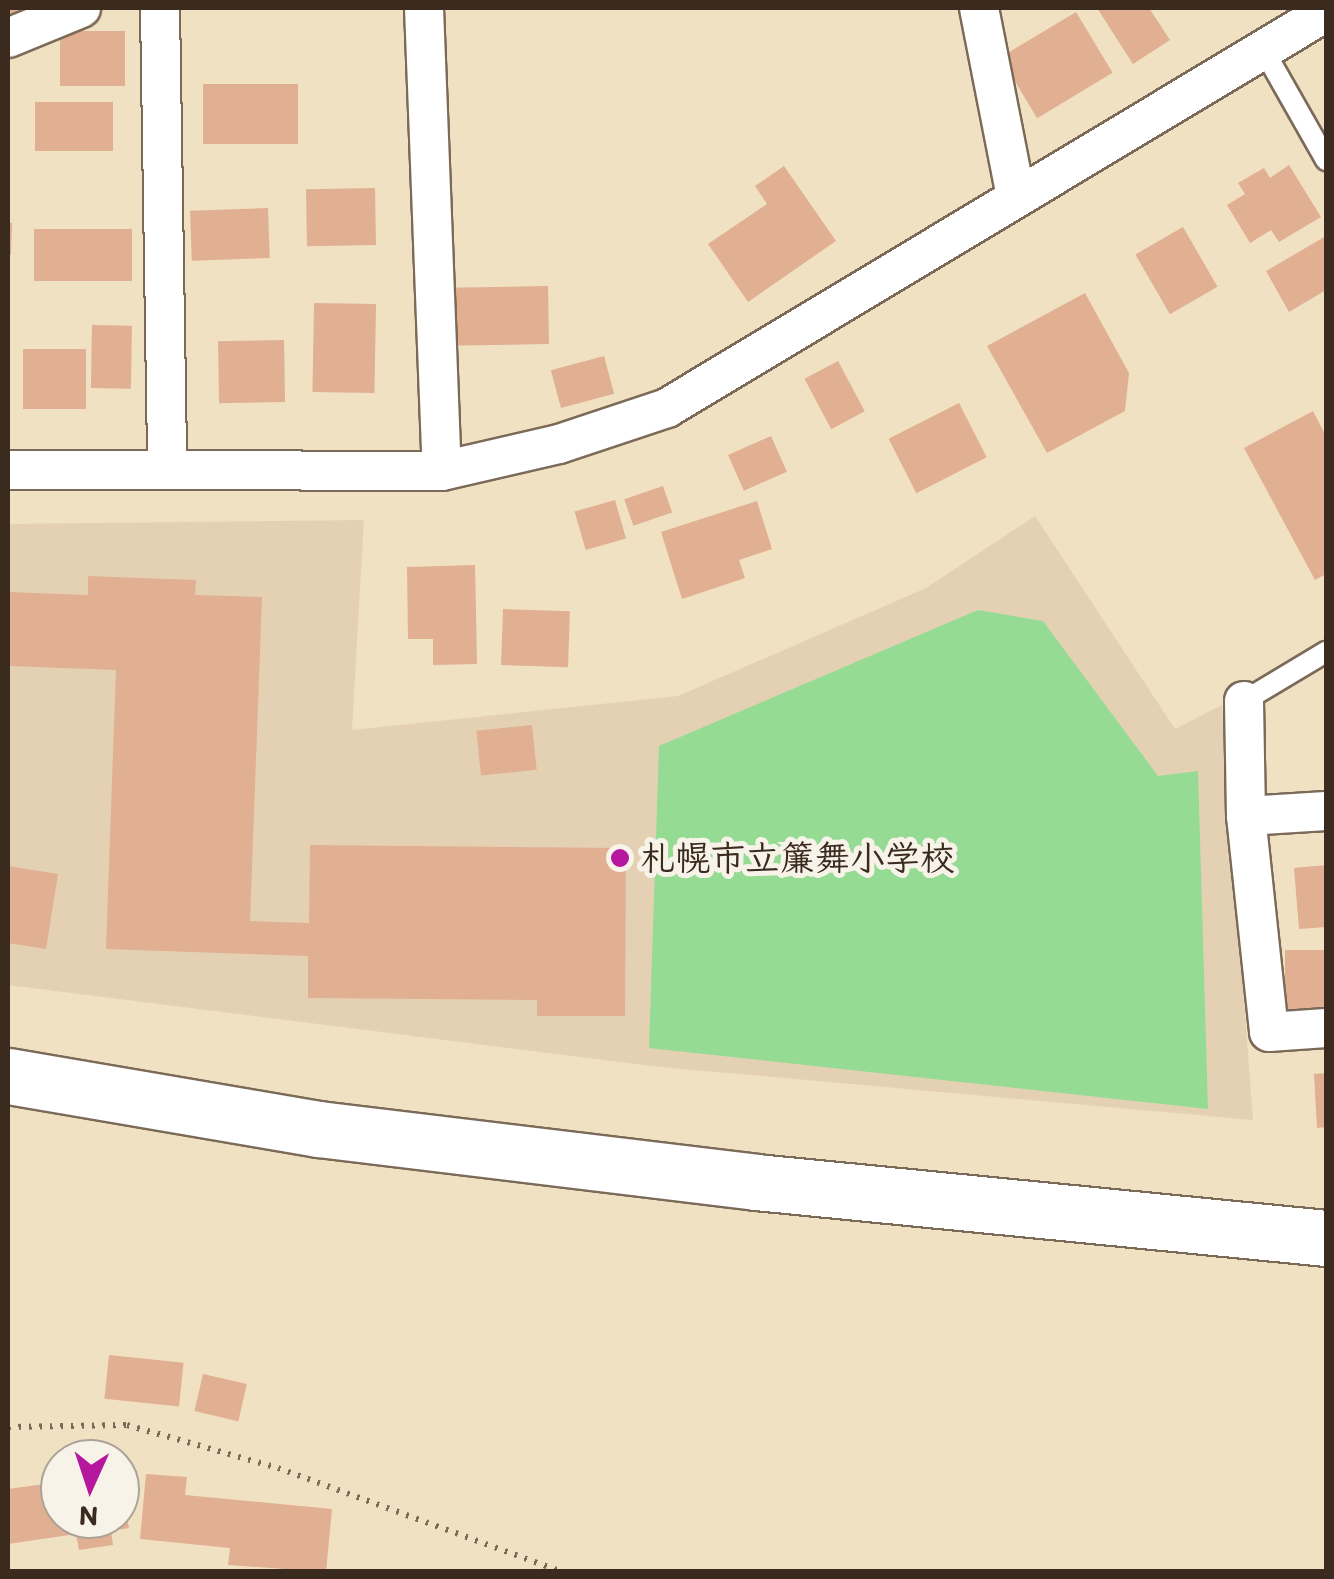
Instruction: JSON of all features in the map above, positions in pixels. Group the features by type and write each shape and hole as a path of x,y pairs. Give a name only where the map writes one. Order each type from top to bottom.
{"street":[{"path":"8,38 80,8"},
{"path":"160,8 167,470"},
{"path":"424,8 442,471"},
{"path":"979,8 1016,196"},
{"path":"8,470 442,471 559,444 667,408 1322,12"},
{"path":"1244,701 1246,816 1268,1032 1326,1028"},
{"path":"1246,816 1326,811"},
{"path":"8,1076 338,1132 756,1182 1326,1238"}],"lane":[{"path":"1263,49 1326,160"},
{"path":"1244,701 1326,652"}],"path":[{"path":"8,1427 127,1426 278,1468 562,1572"}],"shaded area":[{"name":"札幌市立簾舞小学校","path":"1035,516 1175,729 1222,705 1253,1120 660,1067 8,985 8,524 364,520 352,730 678,696 926,588"}],"green space":[{"path":"978,610 1043,621 1158,776 1198,771 1208,1109 649,1048 659,746"}],"building":[{"path":"8,8 39,8 8,19"},
{"path":"1097,8 1149,8 1170,40 1133,64"},
{"path":"1076,12 1113,73 1037,118 1001,57"},
{"path":"60,31 125,31 125,86 60,86"},
{"path":"203,84 298,84 298,144 203,144"},
{"path":"35,102 113,102 113,151 35,151"},
{"path":"1289,165 1321,217 1279,242 1271,230 1250,243 1227,205 1245,194 1238,183 1264,168 1270,178"},
{"path":"784,166 836,241 748,302 708,244 767,204 755,186"},
{"path":"375,188 376,245 307,246 306,189"},
{"path":"268,208 270,258 192,261 190,211"},
{"path":"8,223 12,223 11,255 8,255"},
{"path":"1183,227 1218,287 1170,314 1135,254"},
{"path":"34,229 132,229 132,281 34,281"},
{"path":"1326,236 1326,290 1289,312 1266,271"},
{"path":"548,286 549,344 449,346 448,288"},
{"path":"1085,293 1129,373 1125,411 1047,453 987,346"},
{"path":"314,303 376,304 374,393 312,392"},
{"path":"92,325 132,326 131,389 91,388"},
{"path":"284,340 285,402 219,403 218,341"},
{"path":"23,349 86,349 86,409 23,409"},
{"path":"604,356 614,394 561,408 551,370"},
{"path":"838,361 865,411 831,429 804,379"},
{"path":"959,403 987,457 916,493 889,439"},
{"path":"1313,411 1326,436 1326,574 1315,580 1244,448"},
{"path":"771,436 787,472 744,491 728,455"},
{"path":"663,486 672,512 633,526 624,499"},
{"path":"615,500 626,538 586,550 575,512"},
{"path":"757,501 772,549 739,560 745,578 682,599 661,532"},
{"path":"475,565 477,664 433,665 433,639 408,639 407,567"},
{"path":"88,576 196,580 195,595 262,597 250,921 309,923 310,845 626,848 625,1016 537,1016 537,1000 308,998 308,956 106,949 116,670 8,666 8,592 88,595"},
{"path":"503,609 570,611 568,667 501,665"},
{"path":"532,725 537,770 481,776 476,731"},
{"path":"1326,865 1326,927 1299,929 1294,868"},
{"path":"8,866 58,874 46,949 8,943"},
{"path":"1285,950 1326,950 1326,1009 1285,1009"},
{"path":"1326,1073 1326,1127 1317,1128 1314,1074"},
{"path":"109,1355 184,1363 179,1407 104,1399"},
{"path":"203,1374 247,1384 238,1421 194,1411"},
{"path":"146,1474 187,1477 185,1495 332,1509 326,1572 228,1565 230,1548 140,1539"},
{"path":"40,1485 42,1539 8,1544 8,1489"},
{"path":"77,1539 112,1539 113,1545 79,1550"}],"place":[{"name":"札幌市立簾舞小学校","path":"620,858"}]}
